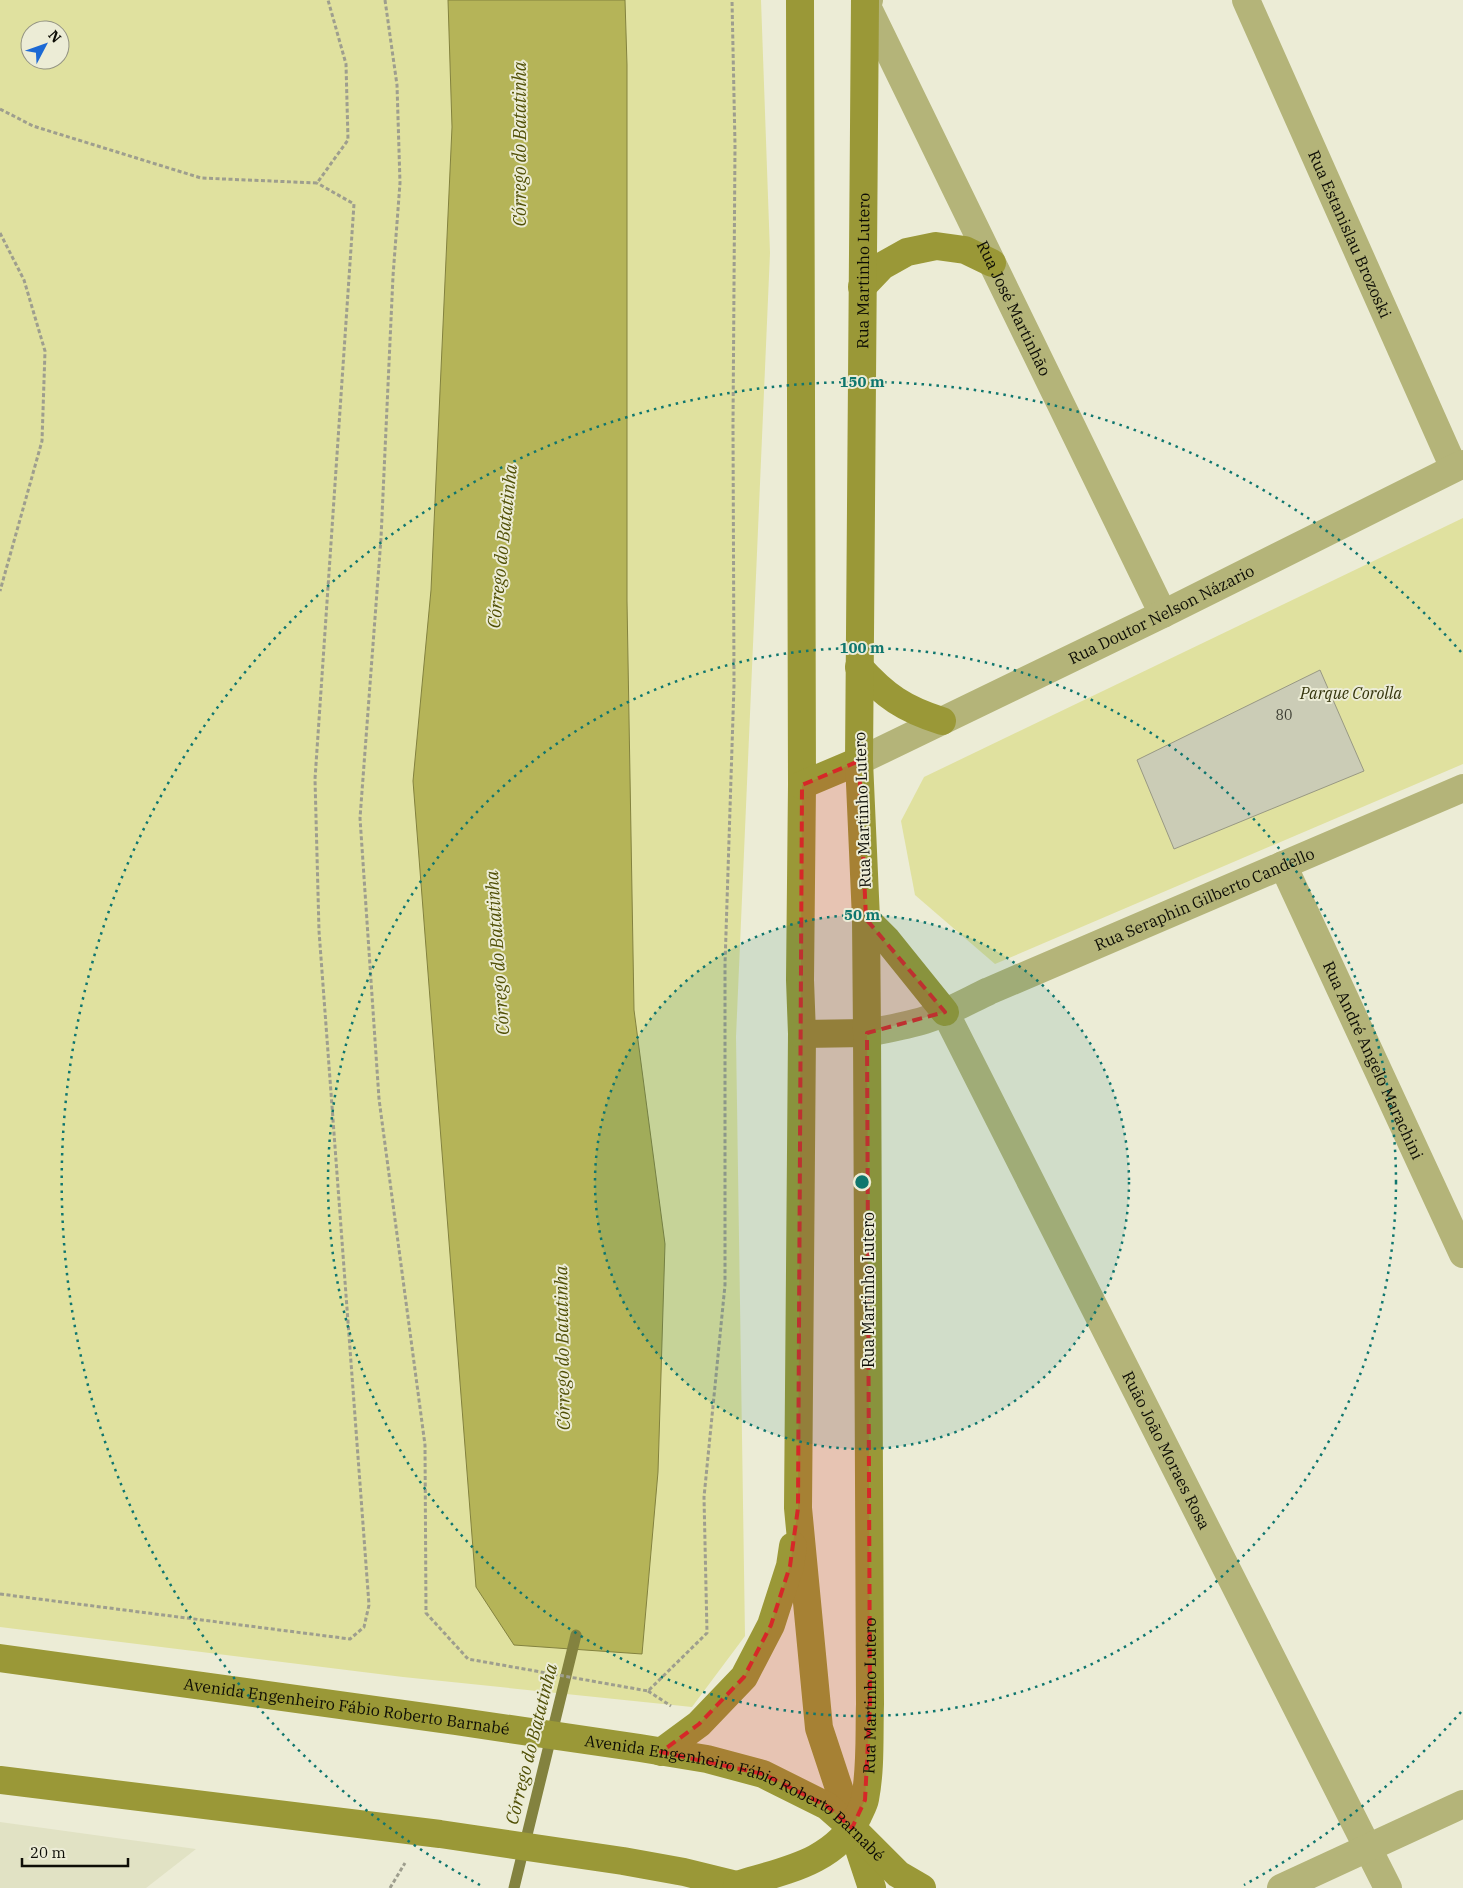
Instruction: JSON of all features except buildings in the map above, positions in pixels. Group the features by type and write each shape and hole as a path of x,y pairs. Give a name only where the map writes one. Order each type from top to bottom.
{"main road":[{"path":"800,0 802,784 800,980 802,1034 798,1508 819,1728 872,1888"},
{"name":"Rua Martinho Lutero","path":"737,1885 806,1864 829,1852 852,1828 865,1800 870,1704 867,1033 866,919 859,761 859,667 862,287 867,1"},
{"path":"862,287 882,266 907,252 936,246 965,250 992,262"},
{"path":"859,667 895,702 919,714 942,721"},
{"path":"802,784 859,761"},
{"path":"866,919 887,940 946,1012"},
{"path":"802,1034 867,1033"},
{"path":"651,1750 698,1724 744,1677 771,1625 790,1566 798,1508"},
{"name":"Avenida Engenheiro Fábio Roberto Barnabé","path":"0,1658 456,1721 707,1760 763,1774 827,1806 898,1874 922,1888"},
{"path":"0,1780 440,1834 623,1861 684,1872 737,1885 765,1888"}],"street":[{"name":"Rua Estanislau Brozoski","path":"1246,0 1459,466"},
{"name":"Rua José Martinhão","path":"867,1 1162,614"},
{"name":"Rua Doutor Nelson Názario","path":"859,761 1162,614 1459,466"},
{"name":"Rua Seraphin Gilberto Candello","path":"867,1033 926,1020 946,1012 989,991 1463,788"},
{"name":"Rua André Angelo Marachini","path":"1283,865 1463,1254"},
{"name":"Ruão João Moraes Rosa","path":"946,1012 1388,1888"},
{"path":"1281,1888 1463,1804"}],"path":[{"path":"317,183 348,140 346,64 328,0"},
{"path":"385,0 396,85 400,183 393,276 381,538 360,818 379,1099 425,1445 426,1613 468,1659 648,1692 707,1634 704,1497 725,1285 725,964 734,685 733,425 736,145 732,0"},
{"path":"0,109 33,126 201,178 317,183 354,204 315,779 319,931 369,1605 364,1627 350,1639 0,1594"},
{"path":"0,234 24,280 45,351 42,441 0,591"}],"highlighted area":[{"path":"859,761 866,919 945,1012 867,1033 870,1704 865,1800 852,1828 827,1806 763,1774 661,1752 699,1724 744,1677 771,1625 790,1566 798,1508 802,785"}],"shaded area":[{"path":"0,1822 196,1849 146,1888 0,1888"}],"green space":[{"path":"0,0 761,0 770,253 736,1037 745,1636 692,1707 403,1677 0,1627"},
{"name":"Parque Corolla","path":"1463,518 1463,764 995,964 915,895 901,821 924,777"}],"water":[{"path":"448,0 625,0 627,65 627,601 634,1010 665,1244 658,1472 642,1654 514,1645 476,1587 413,781 431,590 452,127"}],"waterway":[{"name":"Córrego do Batatinha","path":"514,1888 576,1635"}]}
